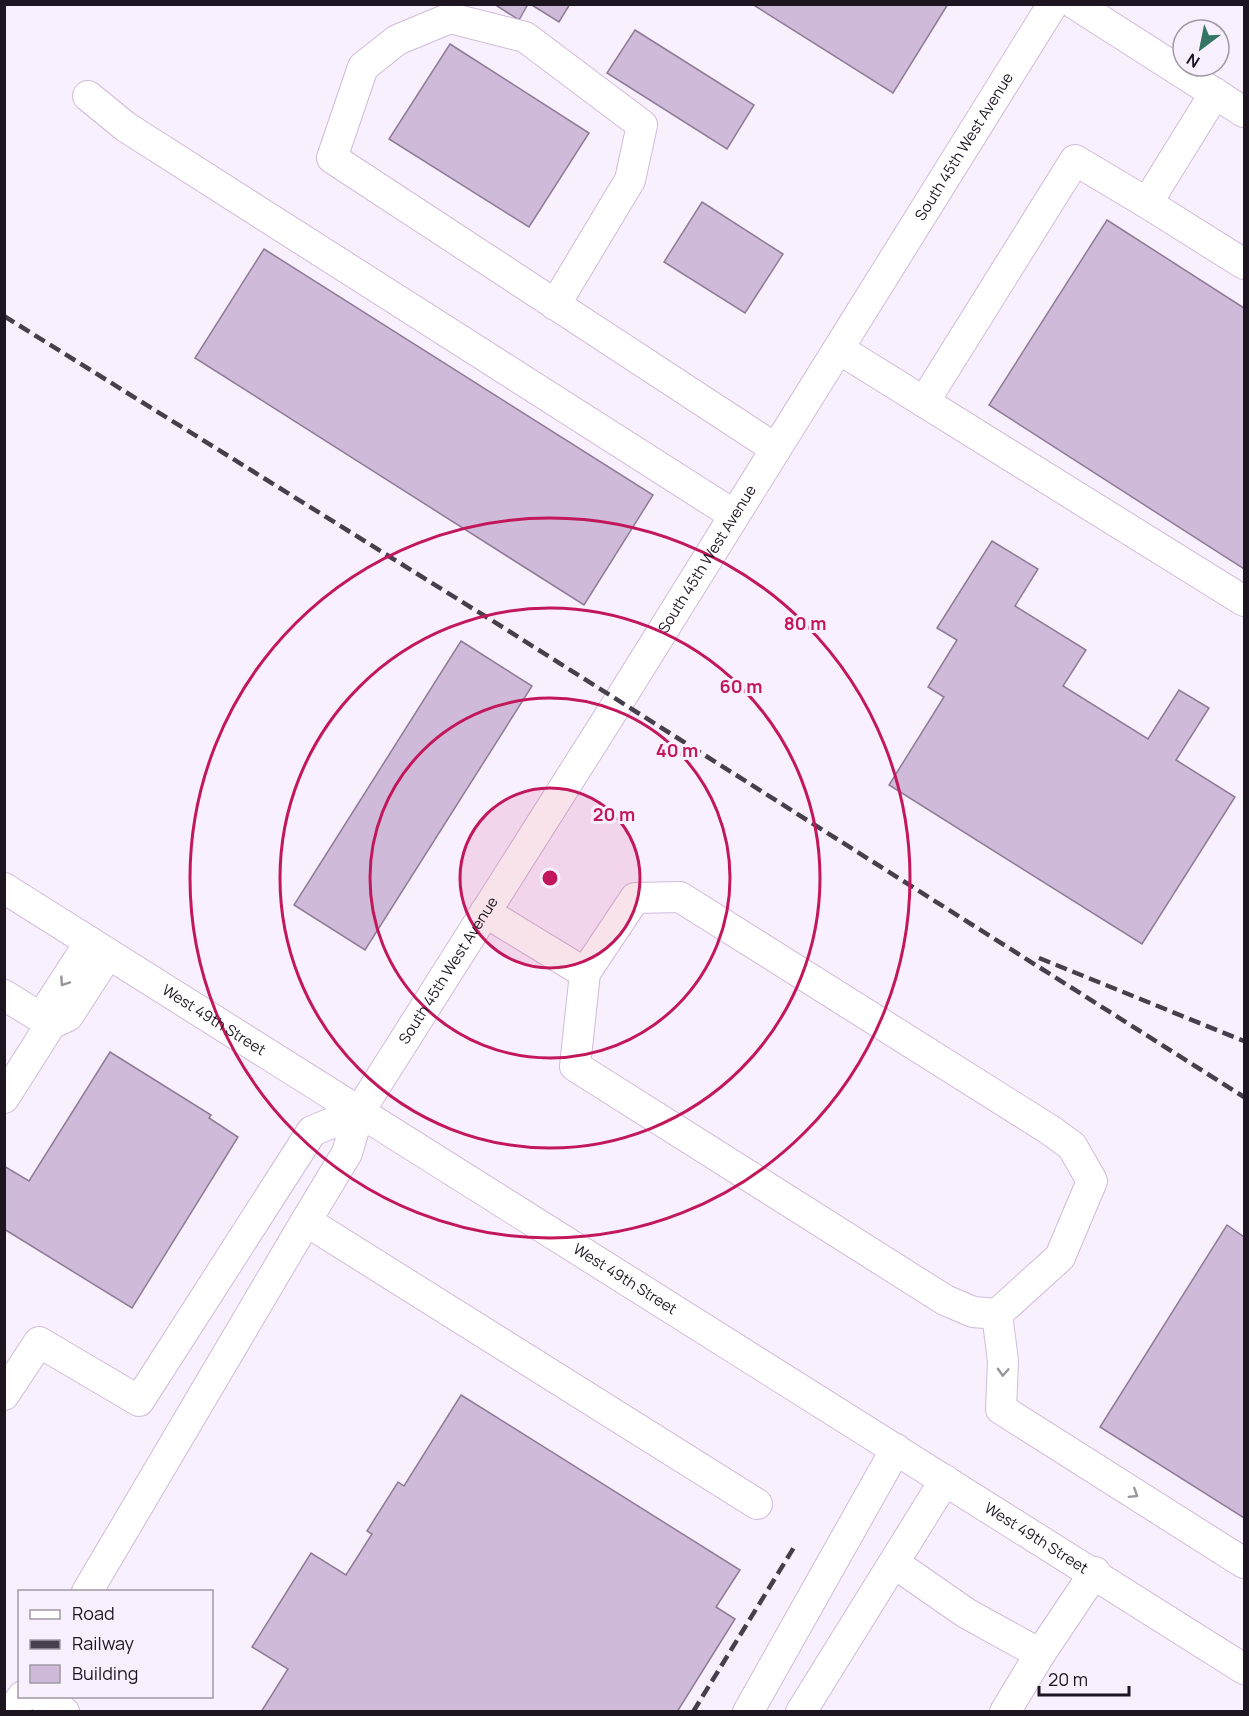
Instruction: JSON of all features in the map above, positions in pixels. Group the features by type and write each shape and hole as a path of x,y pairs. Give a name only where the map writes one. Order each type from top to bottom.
{"street":[{"name":"South 45th West Avenue","path":"88,1590 347,1153 359,1112 1053,4"},
{"path":"1076,4 1245,112"},
{"path":"555,305 630,180 642,125 525,37 450,18 397,40 363,67 332,158 555,305 776,449"},
{"path":"1147,203 1215,93"},
{"path":"88,96 126,127 734,515"},
{"path":"924,402 1075,160 1245,264"},
{"path":"839,349 1245,601"},
{"name":"West 49th Street","path":"4,888 1095,1572 1245,1669"},
{"path":"681,897 1072,1146 1092,1181 1060,1257 997,1314 973,1312 945,1300 575,1066 585,973 635,898 681,897"},
{"path":"485,912 585,973"},
{"path":"4,1098 51,1024 50,1004 99,948"},
{"path":"4,995 51,1024"},
{"path":"4,1395 39,1342 139,1401 312,1131 359,1112"},
{"path":"306,1221 757,1504"},
{"path":"997,1314 1003,1360 1001,1409 1245,1563"},
{"path":"748,1712 896,1449"},
{"path":"801,1712 945,1480"},
{"path":"894,1563 966,1613 1040,1654"},
{"path":"1005,1712 1040,1654 1095,1572"},
{"path":"11,1712 22,1698"},
{"path":"43,1698 64,1712"}],"building":[{"path":"494,4 528,4 519,20"},
{"path":"530,4 570,4 559,22"},
{"path":"752,4 948,4 893,93"},
{"path":"635,30 754,105 727,149 607,73"},
{"path":"450,44 589,133 529,227 389,139"},
{"path":"702,202 783,254 745,313 664,262"},
{"path":"1107,220 1244,308 1244,569 989,405"},
{"path":"264,249 653,495 584,605 195,358"},
{"path":"992,541 1038,569 1015,606 1086,650 1063,686 1148,739 1179,690 1209,708 1176,760 1235,797 1142,944 889,785 944,697 928,687 957,640 937,628"},
{"path":"461,641 532,686 365,950 294,905"},
{"path":"110,1052 211,1115 209,1118 238,1137 132,1308 4,1229 4,1166 29,1181"},
{"path":"1227,1225 1244,1237 1244,1518 1100,1427"},
{"path":"461,1395 740,1570 716,1607 735,1619 677,1712 261,1712 288,1669 252,1647 311,1553 346,1575 372,1534 367,1531 398,1482 404,1486"}],"railway":[{"path":"4,316 504,628 1244,1097"},
{"path":"1039,958 1244,1041"},
{"path":"693,1712 796,1544"}]}
